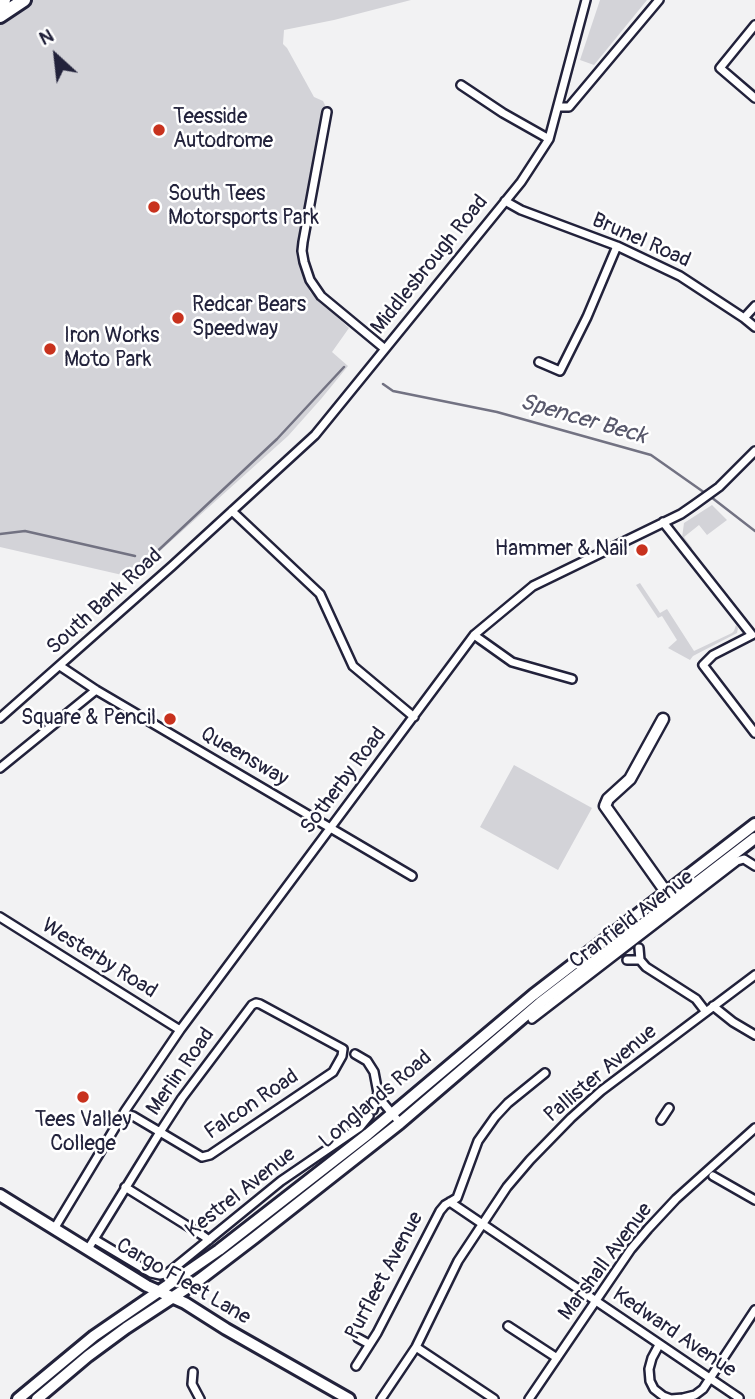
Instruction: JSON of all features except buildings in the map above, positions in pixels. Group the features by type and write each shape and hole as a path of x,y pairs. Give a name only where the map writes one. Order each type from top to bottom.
{"highway":[{"path":"0,16 24,0"}],"main road":[{"name":"Longlands Road","path":"37,1399 88,1356 254,1238 400,1124 755,824"},
{"name":"Longlands Road","path":"18,1399 94,1336 219,1250 368,1134 389,1111 533,995 755,838"},
{"name":"Cargo Fleet Lane","path":"0,1195 147,1286 186,1303 342,1397"}],"street":[{"name":"Middlesbrough Road","path":"232,511 315,435 521,182 549,139 586,0"},
{"path":"558,107 569,107 659,0"},
{"path":"755,25 720,68 755,97"},
{"path":"461,85 549,139"},
{"path":"327,112 303,242 304,262 310,280 321,296 385,349"},
{"name":"Brunel Road","path":"505,201 521,210 617,246 680,276 755,327"},
{"path":"539,362 560,371 587,317 617,246"},
{"path":"744,318 755,306"},
{"name":"Sotherby Road","path":"54,1229 128,1105 180,1030 474,635 533,586 681,514 713,491 755,451"},
{"path":"232,511 320,594 353,666 414,717"},
{"name":"South Bank Road","path":"0,718 232,511"},
{"path":"663,522 752,635 713,655 704,665 755,733"},
{"path":"474,635 512,662 572,679"},
{"name":"Queensway","path":"60,666 96,690 412,876"},
{"path":"0,768 96,690"},
{"path":"663,719 630,779 608,799 606,806 670,897"},
{"name":"Cranfield Avenue","path":"531,1019 737,861 744,859 755,866"},
{"name":"Westerby Road","path":"0,917 180,1030"},
{"path":"639,948 640,960 646,967 709,1009 755,1035"},
{"path":"627,960 640,960"},
{"name":"Pallister Avenue","path":"381,1399 416,1347 458,1261 507,1187 530,1160 601,1091 755,975"},
{"name":"Merlin Road","path":"88,1249 160,1132 248,1009 256,1003 263,1005 343,1049"},
{"name":"Falcon Road","path":"133,1116 202,1157 210,1155 332,1072 342,1056 343,1049"},
{"path":"355,1054 371,1066 380,1099 400,1124"},
{"name":"Purfleet Avenue","path":"356,1366 377,1333 440,1210 457,1198 478,1141 508,1103 545,1073"},
{"name":"Kestrel Avenue","path":"94,1239 151,1273 168,1273 281,1181 360,1127 371,1113 378,1093"},
{"path":"661,1120 669,1108"},
{"name":"Marshall Avenue","path":"529,1399 631,1249 676,1199 755,1128"},
{"path":"713,1176 755,1200"},
{"path":"125,1187 209,1240"},
{"name":"Kedward Avenue","path":"450,1202 739,1398"},
{"path":"659,1345 649,1369 654,1389 671,1399 695,1395 703,1389 755,1310"},
{"path":"508,1326 557,1358"},
{"path":"358,1338 369,1344"},
{"path":"416,1347 494,1399"},
{"path":"193,1373 192,1384 200,1399"}],"shaded area":[{"name":"South Tees Motorsports Park","path":"33,0 411,0 284,30 283,44 314,97 325,105 317,136 302,269 310,292 349,328 332,352 348,366 288,436 131,577 0,547 0,21"},
{"path":"600,0 647,0 594,65 580,60"},
{"path":"712,505 727,520 707,535 699,525 684,537 691,549 682,538 684,523"},
{"path":"640,583 660,613 667,609 694,651 732,633 736,625 737,633 690,660 668,648 677,640 662,616 658,618 636,585"},
{"path":"514,765 592,808 558,870 480,827"}],"waterway":[{"name":"Spencer Beck","path":"148,560 277,439 344,367"},
{"name":"Spencer Beck","path":"383,384 393,391 497,412 651,455 705,493"},
{"name":"Spencer Beck","path":"711,497 755,531"},
{"path":"0,534 25,531 135,556"}],"place":[{"name":"Teesside Autodrome","path":"159,130"},
{"name":"South Tees Motorsports Park","path":"154,207"},
{"name":"Redcar Bears Speedway","path":"178,318"},
{"name":"Iron Works Moto Park","path":"50,349"},
{"name":"Hammer & Nail","path":"642,550"},
{"name":"Square & Pencil","path":"170,719"},
{"name":"Tees Valley College","path":"83,1097"}]}
